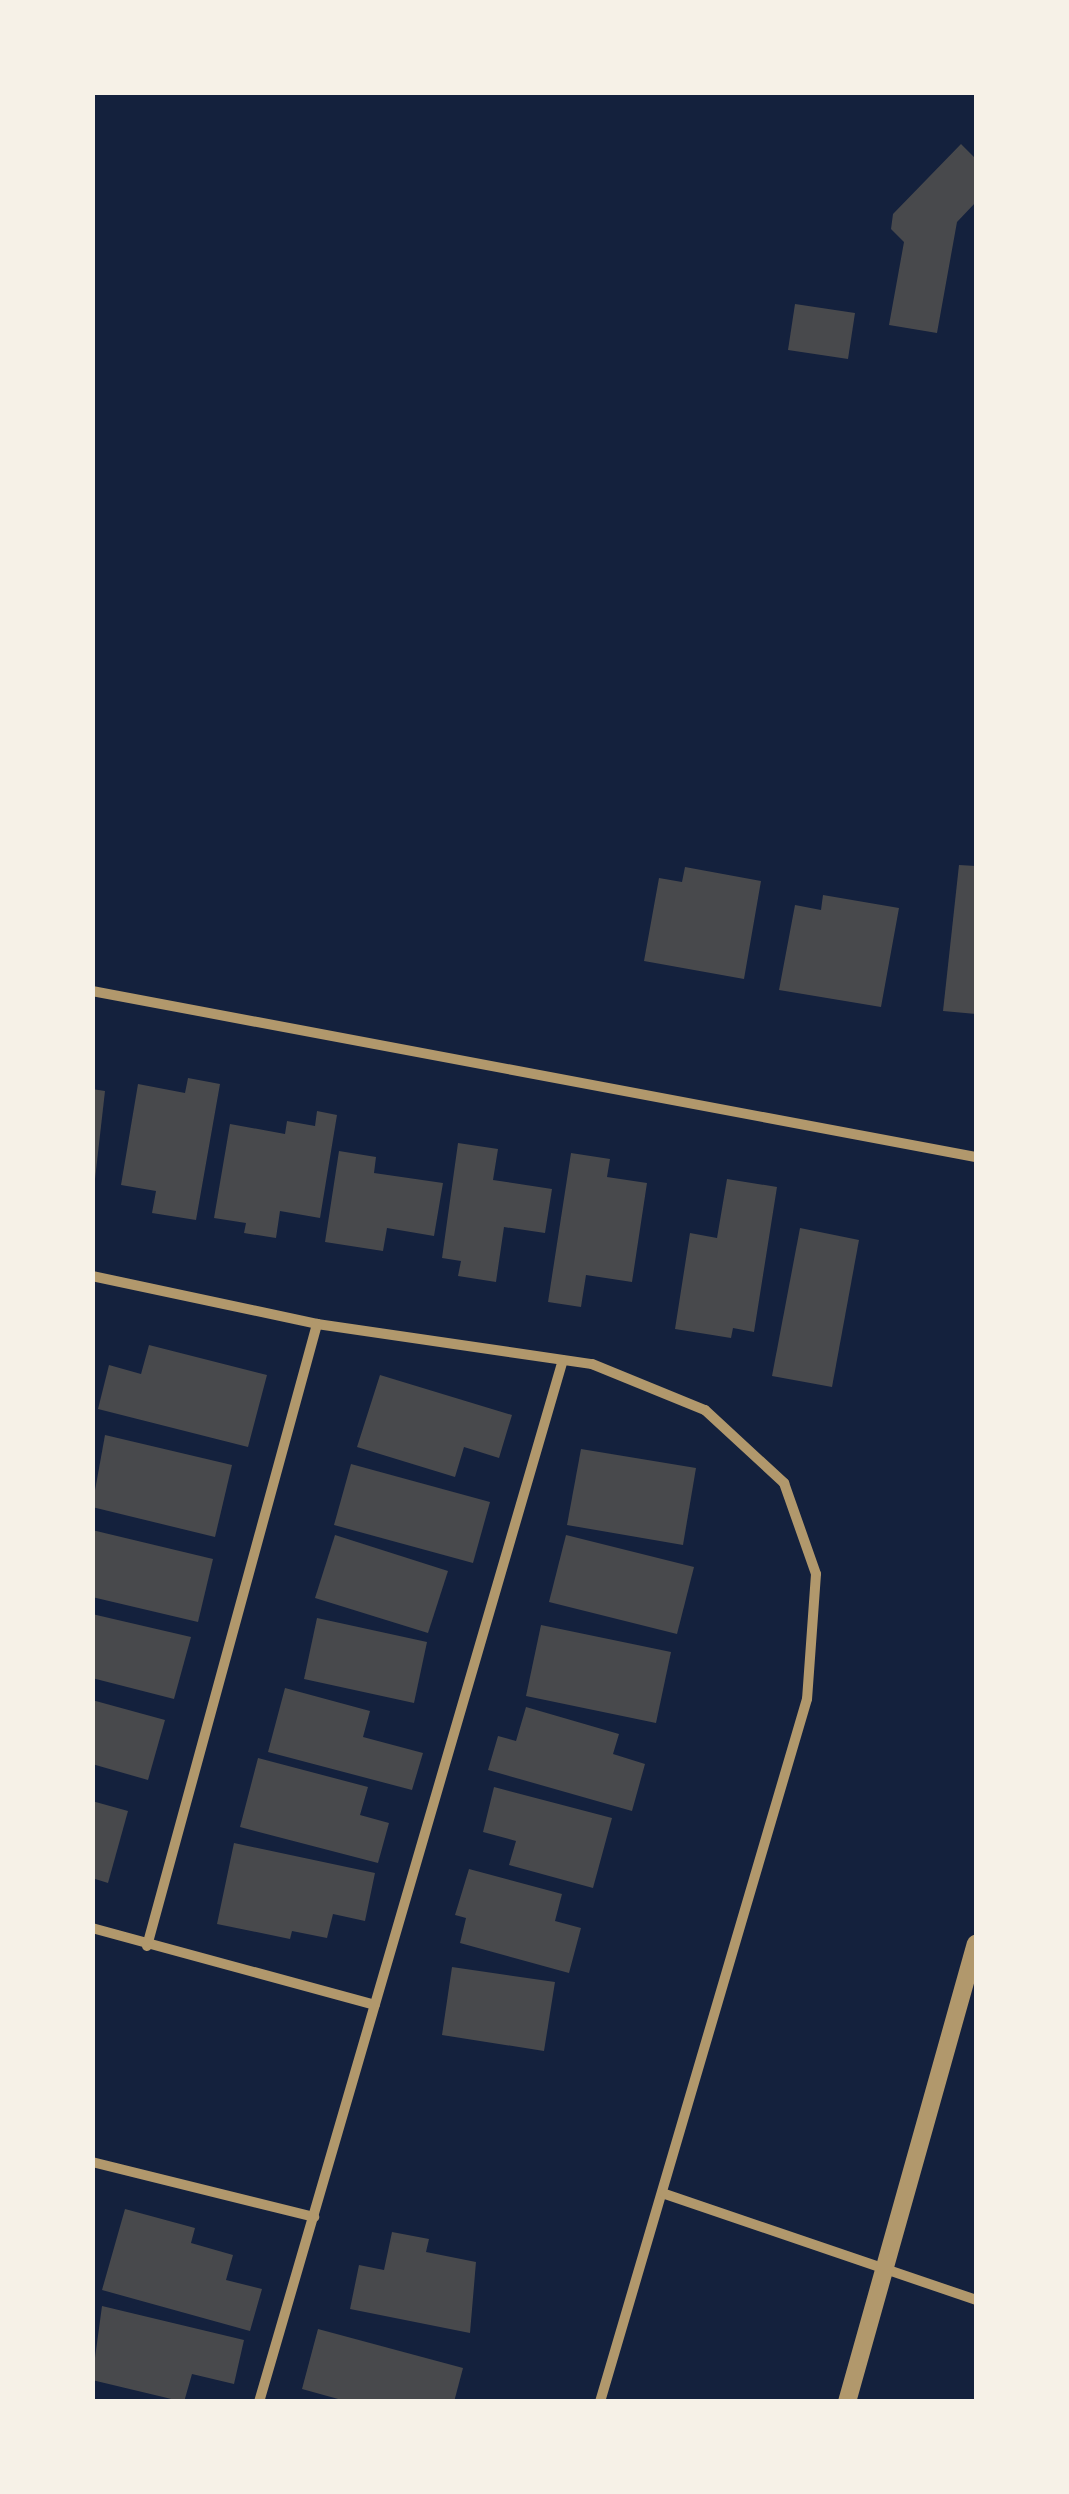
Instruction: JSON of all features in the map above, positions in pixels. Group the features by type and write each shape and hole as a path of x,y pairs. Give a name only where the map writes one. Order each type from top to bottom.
{"street":[{"path":"92,991 976,1156"},
{"path":"92,1276 317,1324 592,1364 705,1410 784,1483 816,1574 807,1700 737,1920 665,2194 600,2402"},
{"path":"147,1946 317,1324"},
{"path":"259,2402 563,1360"},
{"path":"92,1928 147,1946 375,2004"},
{"path":"847,2402 976,1944"},
{"path":"92,2162 314,2217"},
{"path":"665,2194 886,2274 976,2300"}],"building":[{"path":"961,144 976,159 976,202 957,222 937,333 889,325 904,242 891,229 893,214"},
{"path":"795,304 855,313 848,359 788,350"},
{"path":"959,865 976,866 976,1014 943,1011"},
{"path":"685,867 761,881 744,979 644,961 659,878 682,882"},
{"path":"823,895 899,908 881,1007 779,990 795,905 821,910"},
{"path":"188,1078 220,1084 196,1220 152,1213 156,1191 121,1185 138,1084 185,1093"},
{"path":"92,1089 105,1091 95,1179 92,1179"},
{"path":"317,1111 337,1115 320,1218 280,1211 276,1238 244,1233 246,1223 214,1218 230,1124 285,1134 287,1121 315,1126"},
{"path":"458,1143 498,1149 493,1180 552,1189 545,1233 504,1227 496,1282 458,1276 461,1261 442,1258"},
{"path":"339,1151 376,1157 374,1173 443,1183 434,1236 387,1228 383,1251 325,1242"},
{"path":"571,1153 610,1159 607,1177 647,1183 632,1282 586,1275 581,1307 548,1302"},
{"path":"727,1179 777,1187 754,1332 733,1328 731,1338 675,1329 690,1233 717,1238"},
{"path":"800,1228 859,1240 832,1387 772,1376"},
{"path":"149,1345 267,1375 248,1447 98,1409 109,1365 141,1374"},
{"path":"380,1375 512,1415 499,1458 464,1447 455,1477 357,1447"},
{"path":"105,1435 232,1465 215,1537 92,1507"},
{"path":"581,1449 696,1468 683,1545 567,1525"},
{"path":"351,1464 490,1502 473,1563 334,1525"},
{"path":"92,1530 213,1559 198,1622 92,1597"},
{"path":"335,1535 448,1571 428,1633 315,1598"},
{"path":"566,1535 694,1567 677,1634 549,1602"},
{"path":"92,1614 191,1637 174,1699 92,1678"},
{"path":"317,1618 427,1642 414,1703 304,1679"},
{"path":"541,1625 671,1652 656,1723 526,1696"},
{"path":"285,1688 370,1711 363,1737 423,1753 412,1790 268,1752"},
{"path":"92,1700 165,1720 148,1780 92,1764"},
{"path":"526,1707 619,1734 613,1754 645,1764 632,1811 488,1770 498,1736 516,1741"},
{"path":"258,1758 368,1787 360,1815 389,1823 378,1863 240,1827"},
{"path":"494,1787 612,1818 593,1888 509,1865 516,1841 483,1832"},
{"path":"92,1801 128,1811 108,1883 92,1878"},
{"path":"234,1843 375,1873 365,1921 333,1914 327,1938 292,1931 290,1939 217,1924"},
{"path":"469,1869 562,1894 555,1921 581,1928 569,1973 460,1943 466,1918 455,1915"},
{"path":"452,1967 555,1982 544,2051 442,2035"},
{"path":"125,2209 195,2228 191,2243 233,2255 226,2280 262,2289 250,2331 102,2290"},
{"path":"392,2232 429,2239 426,2252 476,2262 470,2333 350,2309 359,2265 384,2270"},
{"path":"102,2306 244,2340 234,2384 192,2374 184,2402 92,2380"},
{"path":"318,2329 463,2368 454,2402 349,2402 302,2389"}]}
